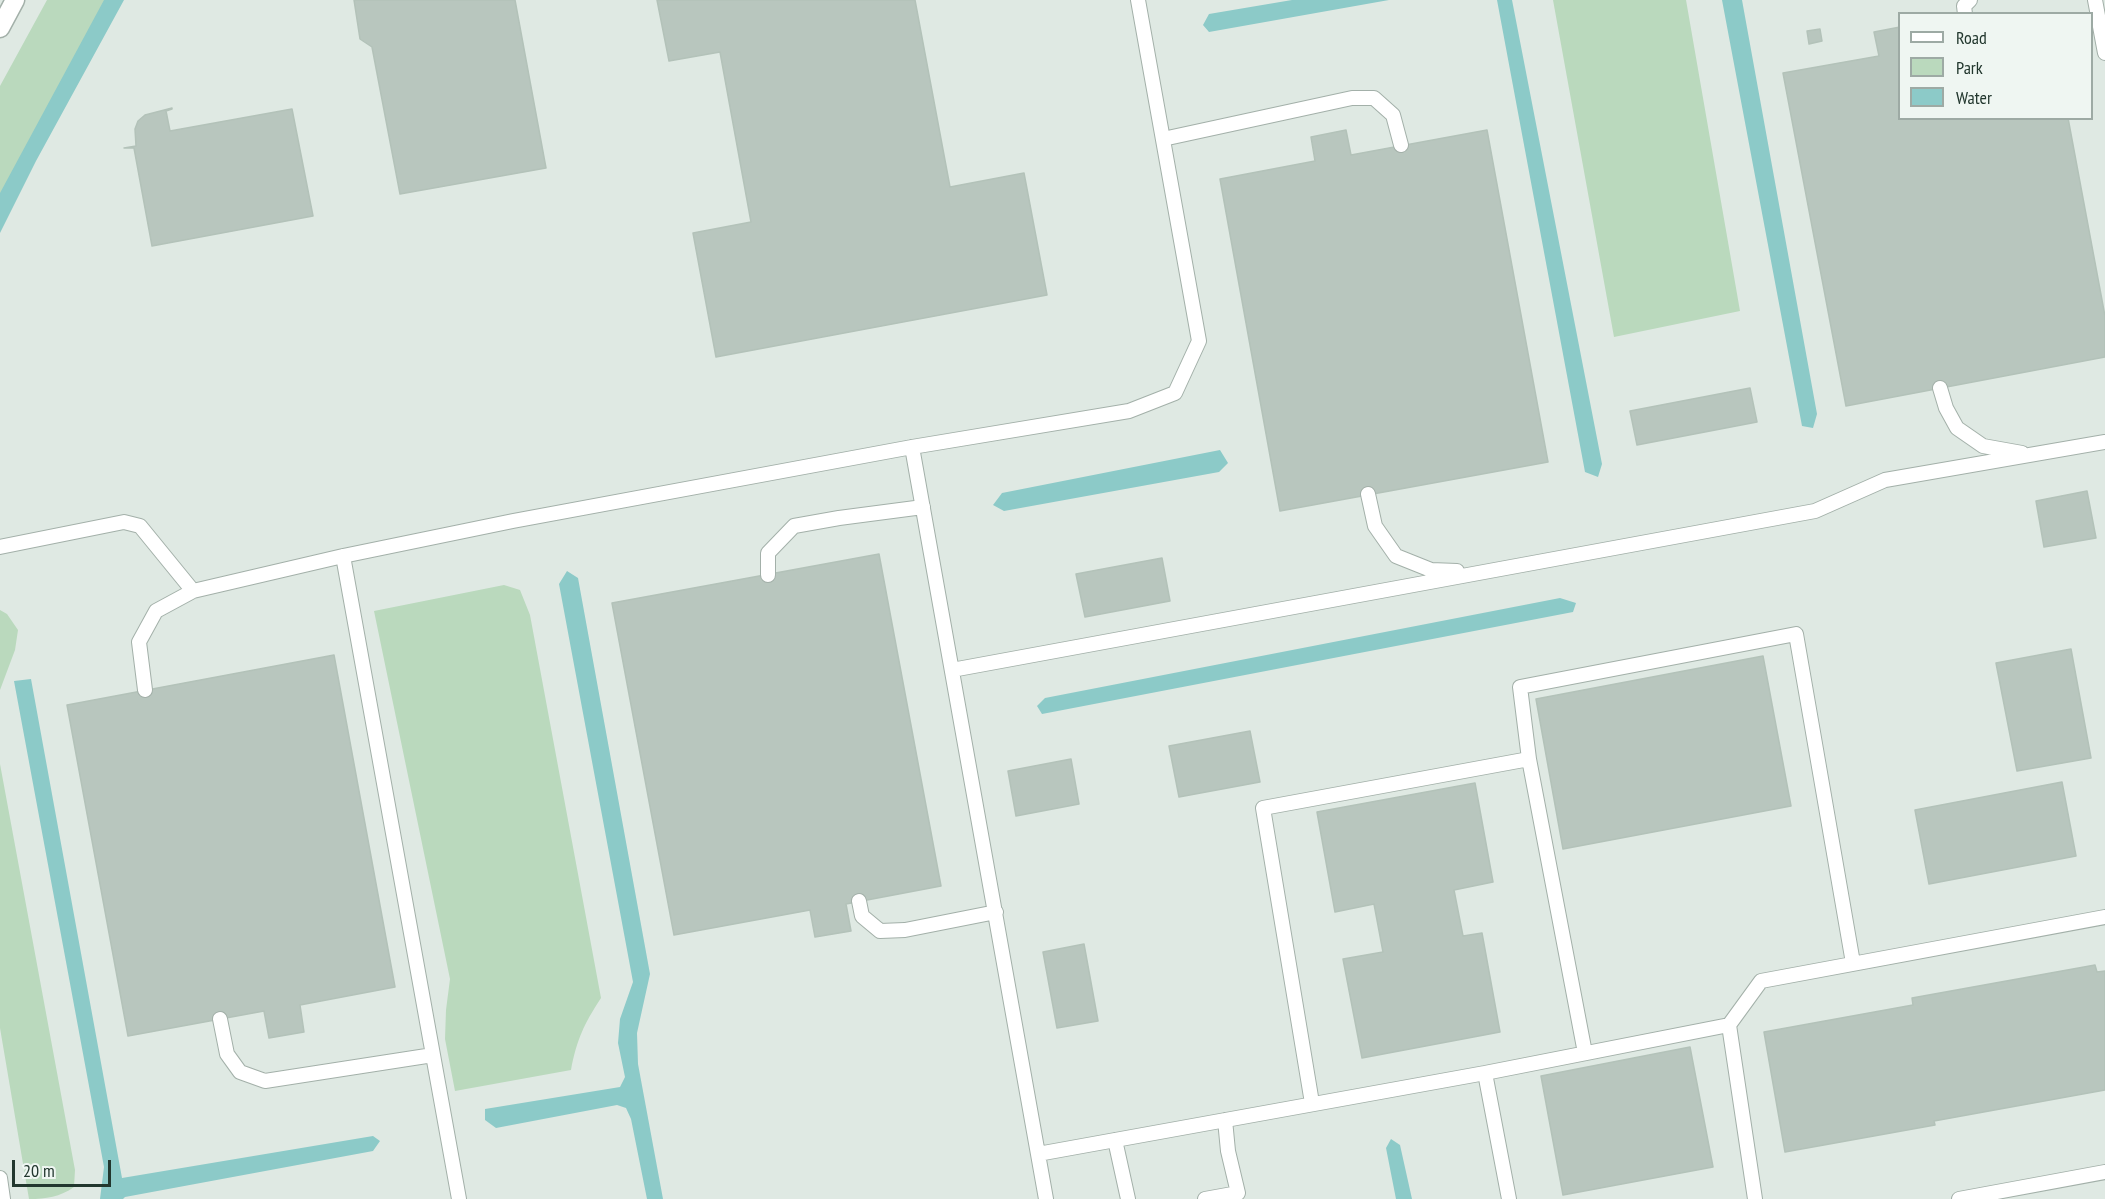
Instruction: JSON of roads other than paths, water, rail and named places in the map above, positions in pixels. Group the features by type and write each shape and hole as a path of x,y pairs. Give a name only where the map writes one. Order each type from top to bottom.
{"street":[{"path":"0,28 15,0"}],"lane":[{"path":"145,690 139,642 156,611 193,591 343,556 524,519 912,447 1129,411 1175,393 1199,341 1138,0"},
{"path":"2095,0 2105,52"},
{"path":"1163,139 1352,98 1374,99 1393,115 1401,145"},
{"path":"1940,388 1957,428 1983,446 2031,455"},
{"path":"952,670 1815,511 1885,480 2105,442"},
{"path":"912,447 1046,1199"},
{"path":"1368,494 1375,526 1396,556 1431,570 1485,571"},
{"path":"768,575 768,553 794,526 923,507"},
{"path":"0,547 124,522 140,526 193,591"},
{"path":"343,556 459,1199"},
{"path":"1585,1053 1529,759 1520,687 1796,634 1853,963"},
{"path":"1312,1103 1263,808 1529,759"},
{"path":"859,901 862,916 880,931 905,930 996,912"},
{"path":"1038,1154 1485,1072 1729,1024 1761,981 2105,916"},
{"path":"220,1019 227,1054 240,1072 266,1081 433,1055"},
{"path":"1729,1024 1755,1199"},
{"path":"1485,1072 1509,1199"},
{"path":"1205,1199 1238,1192 1228,1151 1225,1120"},
{"path":"1115,1140 1128,1199"},
{"path":"1959,1199 2105,1172"},
{"path":"0,1178 3,1199"},
{"path":"2016,1199 2065,1179"}],"water":[{"path":"104,0 124,0 36,161 0,233 0,193"},
{"path":"1292,0 1389,0 1209,32 1203,25 1209,14"},
{"path":"1497,0 1512,0 1602,464 1598,477 1585,472"},
{"path":"1722,0 1742,0 1817,414 1813,428 1802,426"},
{"path":"1220,450 1228,463 1219,472 1004,511 993,505 1002,493"},
{"path":"567,571 578,578 650,974 637,1033 638,1064 663,1199 647,1199 631,1119 626,1108 617,1105 496,1128 485,1120 485,1109 620,1087 625,1077 618,1043 620,1019 633,982 559,584"},
{"path":"1560,598 1576,603 1573,612 1042,714 1037,706 1045,698"},
{"path":"31,679 122,1178 373,1136 380,1141 373,1151 123,1199 100,1199 104,1167 14,681"},
{"path":"1391,1139 1400,1145 1412,1199 1396,1199 1386,1148"}]}
